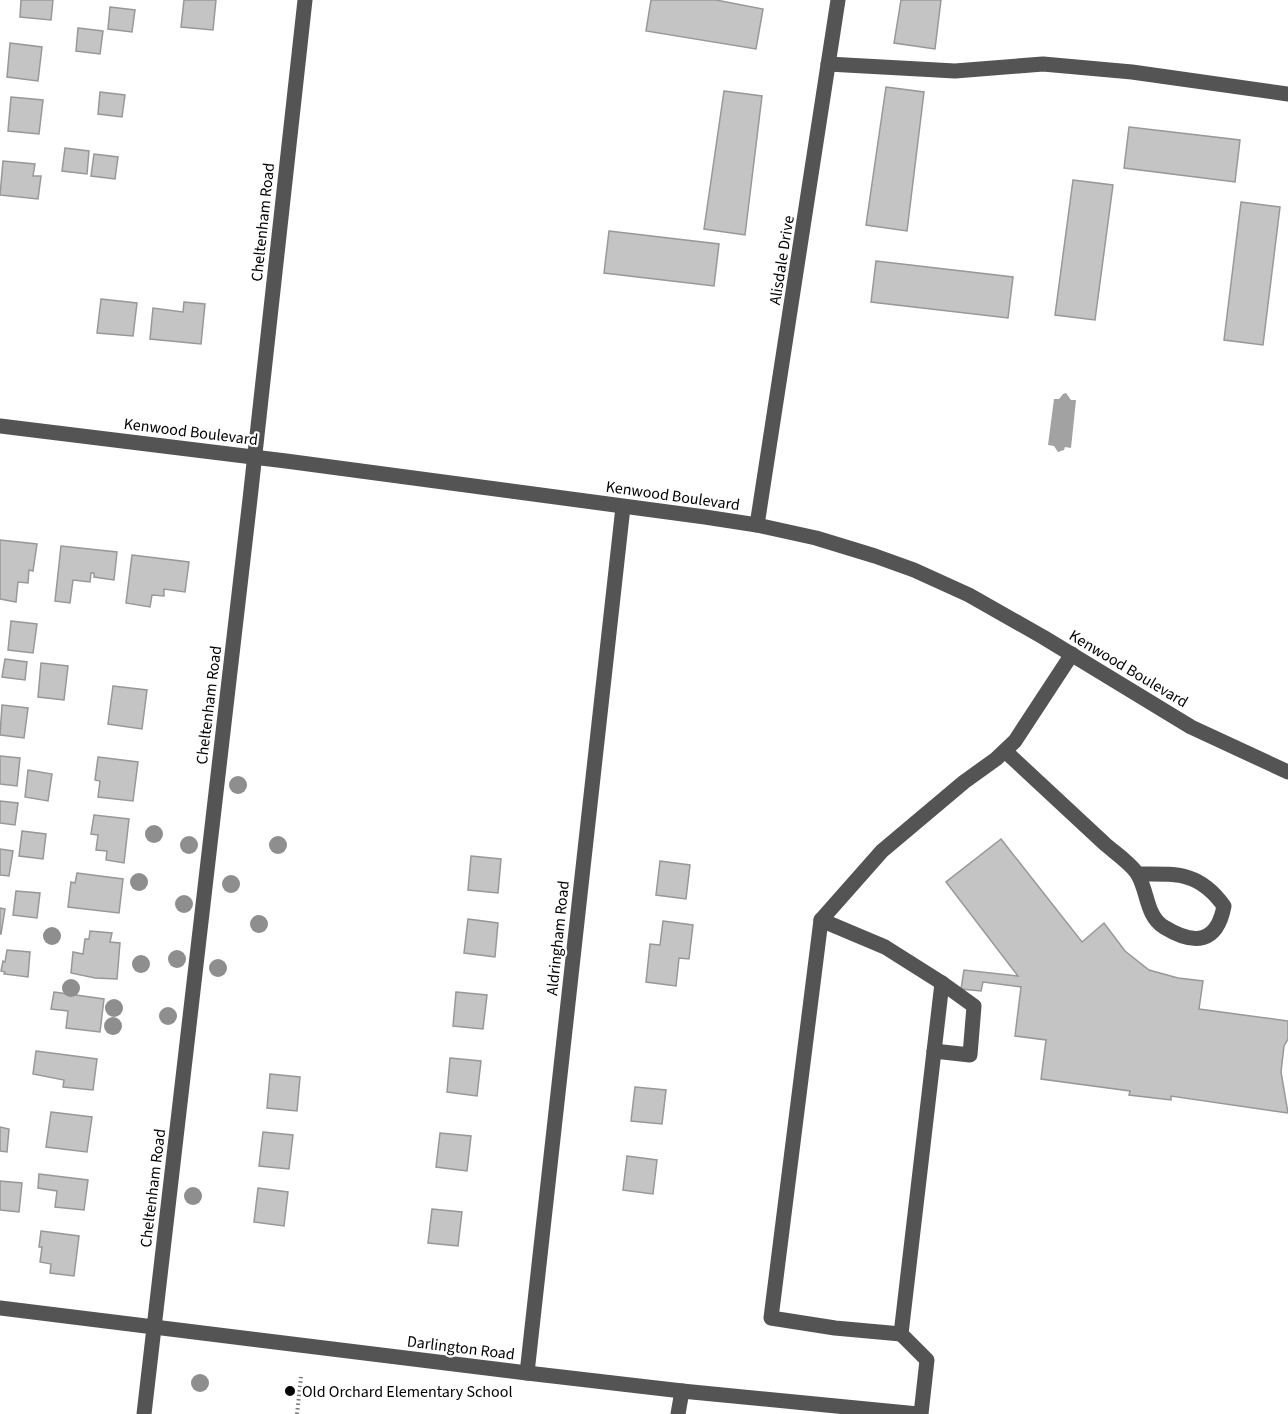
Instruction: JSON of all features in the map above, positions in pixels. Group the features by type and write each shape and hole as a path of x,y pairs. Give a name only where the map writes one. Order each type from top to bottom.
{"street":[{"name":"Cheltenham Road","path":"144,1414 305,0"},
{"name":"Alisdale Drive","path":"758,525 838,0"},
{"path":"828,64 955,71 1043,64 1132,72 1288,94"},
{"name":"Kenwood Boulevard","path":"0,426 253,457 758,525 826,541 914,570 969,595 1072,654 1191,727 1288,772"},
{"name":"Aldringham Road","path":"527,1373 623,507"},
{"path":"920,1414 927,1360 901,1335 771,1318 821,920 882,851 1015,741 1072,654"},
{"path":"1005,751 1138,874 1151,911 1161,925 1184,936 1194,937 1206,937 1216,930 1224,906 1206,886 1192,877 1179,874 1138,874"},
{"path":"821,920 885,947 974,1006 970,1055 934,1052"},
{"path":"901,1335 942,983"},
{"name":"Darlington Road","path":"0,1308 682,1391 920,1414"},
{"path":"678,1414 682,1391"}],"path":[{"path":"297,1414 301,1377"}],"shaded area":[{"path":"1066,393 1071,400 1076,400 1071,448 1065,447 1064,450 1058,452 1054,446 1048,445 1054,399 1059,399"}],"building":[{"path":"21,0 53,0 51,20 20,17"},
{"path":"184,0 216,0 213,30 181,27"},
{"path":"651,0 716,0 763,9 756,49 646,31"},
{"path":"901,0 941,0 935,49 894,43"},
{"path":"110,7 135,10 132,32 108,29"},
{"path":"78,28 103,31 100,54 76,51"},
{"path":"10,43 42,47 38,81 7,77"},
{"path":"886,87 924,92 907,231 866,225"},
{"path":"724,91 762,96 745,235 704,229"},
{"path":"100,92 125,95 122,117 98,114"},
{"path":"11,97 43,100 39,134 8,131"},
{"path":"1129,127 1240,140 1235,182 1124,168"},
{"path":"65,148 89,151 87,174 62,171"},
{"path":"94,154 118,157 115,179 91,176"},
{"path":"3,161 35,164 33,176 41,176 38,199 0,195"},
{"path":"1073,180 1113,185 1095,320 1055,315"},
{"path":"1241,202 1280,207 1263,345 1224,340"},
{"path":"609,231 719,244 714,286 604,273"},
{"path":"876,261 1013,277 1008,318 871,302"},
{"path":"101,299 137,303 133,336 97,333"},
{"path":"184,302 205,304 201,344 150,339 153,308 183,312"},
{"path":"0,540 37,544 33,571 29,570 28,583 18,582 16,602 0,599"},
{"path":"61,546 117,552 114,580 94,577 94,573 91,573 90,582 73,580 70,603 55,601"},
{"path":"132,555 189,562 185,592 164,589 164,596 152,595 150,607 126,603"},
{"path":"11,621 37,624 33,653 8,650"},
{"path":"5,659 27,662 25,680 2,677"},
{"path":"41,663 68,666 64,700 38,697"},
{"path":"113,686 147,690 142,729 108,724"},
{"path":"2,705 28,708 24,738 0,735"},
{"path":"0,756 20,758 17,786 0,784"},
{"path":"98,757 138,762 133,801 98,797 100,781 95,780"},
{"path":"28,770 52,774 48,801 25,797"},
{"path":"0,801 18,803 15,825 0,823"},
{"path":"94,815 129,819 124,863 106,860 107,851 96,850 98,835 91,834"},
{"path":"22,831 46,834 43,859 19,856"},
{"path":"1001,839 1082,942 1104,923 1125,951 1149,970 1178,978 1203,981 1199,1009 1288,1021 1288,1039 1284,1046 1281,1072 1288,1113 1171,1096 1171,1100 1129,1095 1130,1091 1041,1079 1046,1040 1015,1036 1021,987 983,982 981,991 961,989 964,970 1018,976 946,882"},
{"path":"0,849 13,851 9,876 0,875"},
{"path":"471,856 501,859 498,893 468,890"},
{"path":"660,861 690,865 686,899 656,895"},
{"path":"77,873 123,879 119,913 68,907 71,882 75,883"},
{"path":"16,891 40,893 37,918 13,915"},
{"path":"0,908 5,909 1,934 0,934"},
{"path":"468,919 498,923 495,957 464,953"},
{"path":"663,921 693,925 689,959 679,958 676,986 646,982 650,944 660,945"},
{"path":"90,931 112,933 110,942 120,943 117,979 95,978 71,973 73,952 83,954 85,939 89,939"},
{"path":"7,950 30,952 28,977 4,974 5,972 1,971"},
{"path":"54,992 104,999 100,1032 66,1028 68,1011 51,1009"},
{"path":"456,992 487,995 483,1029 453,1026"},
{"path":"36,1051 97,1059 93,1090 63,1087 64,1080 33,1074"},
{"path":"450,1058 481,1061 477,1096 447,1092"},
{"path":"270,1074 300,1077 297,1111 267,1108"},
{"path":"635,1087 666,1090 662,1124 631,1121"},
{"path":"51,1112 92,1117 87,1152 46,1147"},
{"path":"0,1127 9,1129 7,1152 0,1151"},
{"path":"263,1132 293,1135 289,1169 259,1166"},
{"path":"440,1133 471,1136 467,1171 436,1167"},
{"path":"627,1156 657,1160 653,1194 623,1190"},
{"path":"39,1174 88,1180 84,1210 55,1207 57,1191 38,1188"},
{"path":"0,1181 22,1183 19,1212 0,1210"},
{"path":"258,1188 288,1192 284,1226 254,1222"},
{"path":"432,1209 462,1212 458,1246 428,1243"},
{"path":"41,1231 79,1236 74,1276 50,1273 51,1264 40,1262"}],"place":[{"name":"Old Orchard Elementary School","path":"290,1391"}]}
